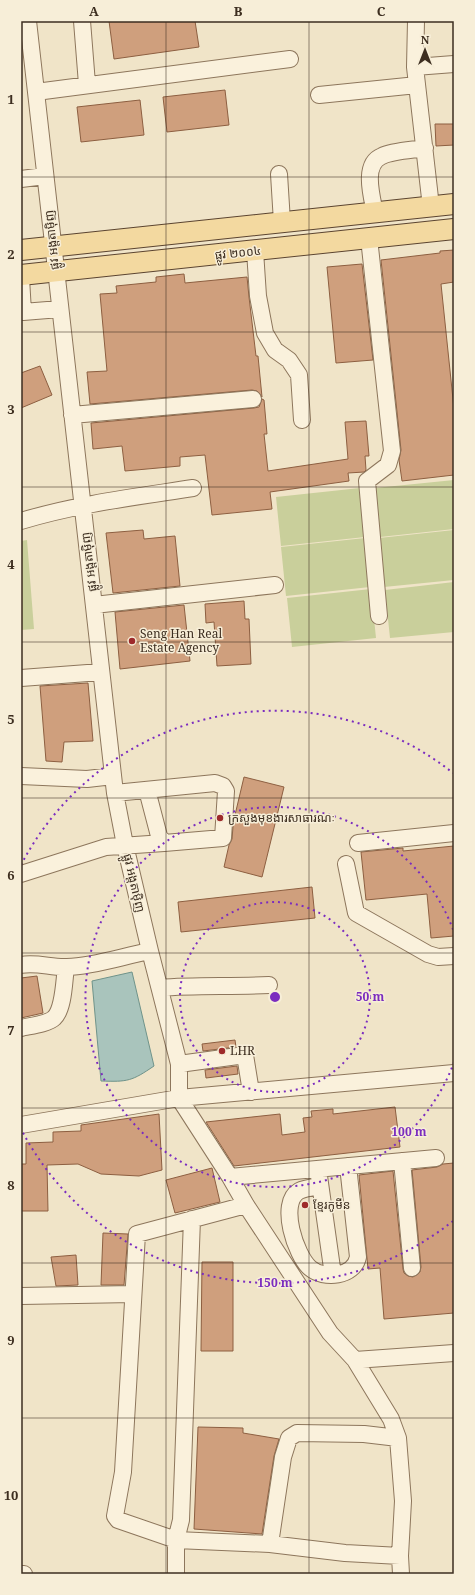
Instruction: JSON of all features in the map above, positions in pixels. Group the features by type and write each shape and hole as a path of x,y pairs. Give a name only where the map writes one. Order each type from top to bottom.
{"main road":[{"path":"21,250 454,204"},
{"name":"ផ្លូវ ២០០៤","path":"21,277 454,229"}],"street":[{"name":"ផ្លូវ អង្តតាម៉ិញ","path":"28,21 26,40 36,92 114,793 150,951 179,1064 179,1098"},
{"path":"82,21 87,84"},
{"path":"416,21 415,67 431,207"},
{"path":"36,92 87,84 290,59"},
{"path":"415,67 454,64"},
{"path":"319,95 417,85"},
{"path":"375,213 370,178 371,168 375,161 382,156 425,148"},
{"path":"279,174 282,222"},
{"path":"21,179 45,176"},
{"path":"369,238 392,451 388,464 367,480 379,616"},
{"path":"255,251 258,296 265,333 275,350 289,360 299,375 302,420"},
{"path":"21,277 23,312 60,310"},
{"path":"72,415 253,399"},
{"path":"21,521 54,511 82,505 193,488"},
{"path":"94,605 275,585"},
{"path":"21,678 101,672"},
{"path":"21,776 87,779 113,776"},
{"path":"21,874 106,847 223,838 226,791 223,786 215,784 114,793"},
{"path":"147,790 159,836 164,843"},
{"path":"358,843 454,833"},
{"path":"346,864 356,913 428,954 438,957 454,956"},
{"path":"21,965 31,963 66,967 89,965 150,951"},
{"path":"21,1028 54,1019 61,1008 66,967"},
{"path":"160,988 183,986 269,986"},
{"path":"179,1064 245,1055 251,1092"},
{"path":"21,1125 179,1098 454,1073"},
{"path":"179,1098 230,1177 246,1205 330,1334 355,1360 391,1419 398,1438 403,1501 400,1556 401,1574"},
{"path":"230,1177 436,1158"},
{"path":"402,1161 412,1268"},
{"path":"320,1186 299,1191 294,1196 290,1203 290,1230 303,1259 310,1268 319,1274 333,1275 345,1273 355,1265 358,1257 348,1166"},
{"path":"318,1169 333,1275"},
{"path":"246,1205 137,1234 124,1472 115,1516 118,1520 176,1540 270,1544 345,1553 400,1556"},
{"path":"176,1574 176,1540 181,1520 192,1219"},
{"path":"21,1296 133,1294"},
{"path":"355,1360 454,1353"},
{"path":"270,1544 283,1457 289,1438 297,1433 364,1434 398,1438"}],"green space":[{"path":"454,480 454,529 380,537 375,488"},
{"path":"360,488 365,537 281,546 276,497"},
{"path":"454,530 454,580 384,587 379,538"},
{"path":"365,538 370,587 286,596 281,547"},
{"path":"27,540 34,629 21,630 21,541"},
{"path":"454,582 454,632 390,638 385,590"},
{"path":"371,589 376,638 292,647 287,598"}],"water":[{"path":"132,972 154,1066 129,1080 101,1081 92,981"}],"building":[{"path":"109,21 195,21 199,47 114,59"},
{"path":"225,90 229,125 167,132 163,97"},
{"path":"140,100 144,135 81,142 77,107"},
{"path":"435,124 454,124 454,145 436,146"},
{"path":"454,250 454,282 441,284 454,409 454,475 402,481 399,460 401,450 381,260"},
{"path":"362,264 373,360 336,363 327,267"},
{"path":"184,274 185,283 247,277 262,397 257,391 252,390 90,404 87,372 107,371 100,294 117,293 116,286 156,282 156,277"},
{"path":"40,366 52,395 21,408 21,373"},
{"path":"262,399 264,400 267,434 264,434 268,471 348,459 345,422 366,421 369,456 365,456 366,470 364,472 348,473 349,481 270,492 272,509 212,515 205,455 180,457 180,466 125,471 122,446 93,449 91,423 254,408 259,407"},
{"path":"143,530 144,539 175,536 180,586 113,593 106,533"},
{"path":"244,601 245,619 249,619 251,664 217,666 214,622 206,623 205,604"},
{"path":"184,605 190,661 120,669 115,612"},
{"path":"88,683 93,741 64,742 62,762 46,761 40,686"},
{"name":"ក្រសួងមុខងារសាធារណៈ","path":"244,777 284,787 262,877 224,867 229,845 232,839 234,814 235,815"},
{"path":"454,846 454,936 431,938 427,894 366,900 361,852 403,848 403,851"},
{"path":"312,887 315,918 181,932 178,902"},
{"path":"37,976 43,1013 21,1018 21,978"},
{"path":"235,1040 236,1047 203,1051 202,1044"},
{"path":"237,1066 238,1074 206,1078 205,1070"},
{"path":"395,1107 400,1147 234,1166 206,1122 280,1114 282,1135 305,1132 303,1118 312,1117 311,1111 333,1109 333,1114"},
{"path":"159,1114 162,1170 139,1176 101,1174 78,1164 47,1165 48,1211 21,1211 21,1164 26,1164 26,1143 53,1142 53,1132 81,1131 81,1125"},
{"path":"454,1163 454,1313 384,1319 380,1268 368,1269 359,1175 393,1171 403,1269 404,1273 413,1277 420,1272 421,1267 412,1170"},
{"path":"212,1168 220,1202 175,1213 166,1180"},
{"path":"103,1233 128,1234 124,1285 101,1285"},
{"path":"76,1255 78,1285 56,1286 51,1257"},
{"path":"202,1262 233,1262 233,1351 201,1351"},
{"path":"198,1427 243,1428 243,1433 279,1439 274,1456 262,1534 194,1529"}],"place":[{"name":"Seng Han Real Estate Agency","path":"132,641"},
{"name":"ក្រសួងមុខងារសាធារណៈ","path":"220,818"},
{"name":"LHR","path":"222,1051"},
{"name":"ខ្មែរកូមីន","path":"305,1205"}]}
